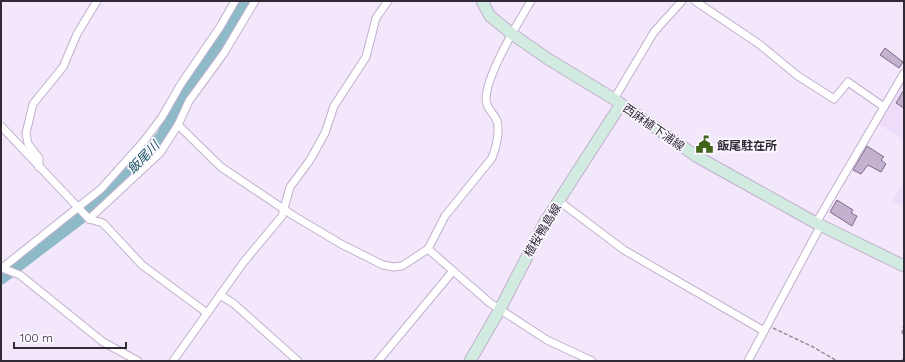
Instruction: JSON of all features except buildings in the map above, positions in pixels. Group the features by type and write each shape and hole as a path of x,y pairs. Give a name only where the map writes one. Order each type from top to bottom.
{"main road":[{"name":"西麻植下浦線","path":"482,1 490,16 512,34 548,59 617,101 696,156 819,224 904,266"},
{"name":"植桜鴨島線","path":"470,361 500,309 536,236 559,201 617,101"}],"street":[{"path":"39,167 39,158 28,144 26,133 33,104 63,67 77,34 97,1"},
{"path":"138,361 103,342 20,275 2,268 101,190 153,129 181,84 220,27 235,1"},
{"path":"90,219 160,153 178,125 188,101 224,53 255,1"},
{"path":"173,361 220,295 285,209 290,187 310,160 325,133 334,106 366,57 376,18 388,1"},
{"path":"178,125 221,167 285,209 341,244 383,265 394,267 402,266 428,249 445,216 492,158 496,143 497,121 487,107 486,99 496,66 531,1"},
{"path":"617,101 654,32 681,1"},
{"path":"695,1 758,44 798,76 834,99 848,82 884,107"},
{"path":"748,361 819,224 904,73"},
{"path":"1,126 90,219 103,224 142,265 207,313"},
{"path":"559,201 624,250 766,328"},
{"path":"428,249 483,298 547,340 592,361"},
{"path":"378,361 453,271"},
{"path":"220,295 233,303 298,361"}],"path":[{"path":"904,324 902,328 902,332 904,334"},
{"path":"766,328 813,347 837,361"}],"shaded area":[{"path":"904,79 904,140 876,123"},
{"path":"904,182 904,208 892,200"}],"waterway":[{"name":"飯尾川","path":"1,278 93,208 162,137 180,103 245,1"}],"place":[{"name":"飯尾駐在所","path":"704,145"}]}
